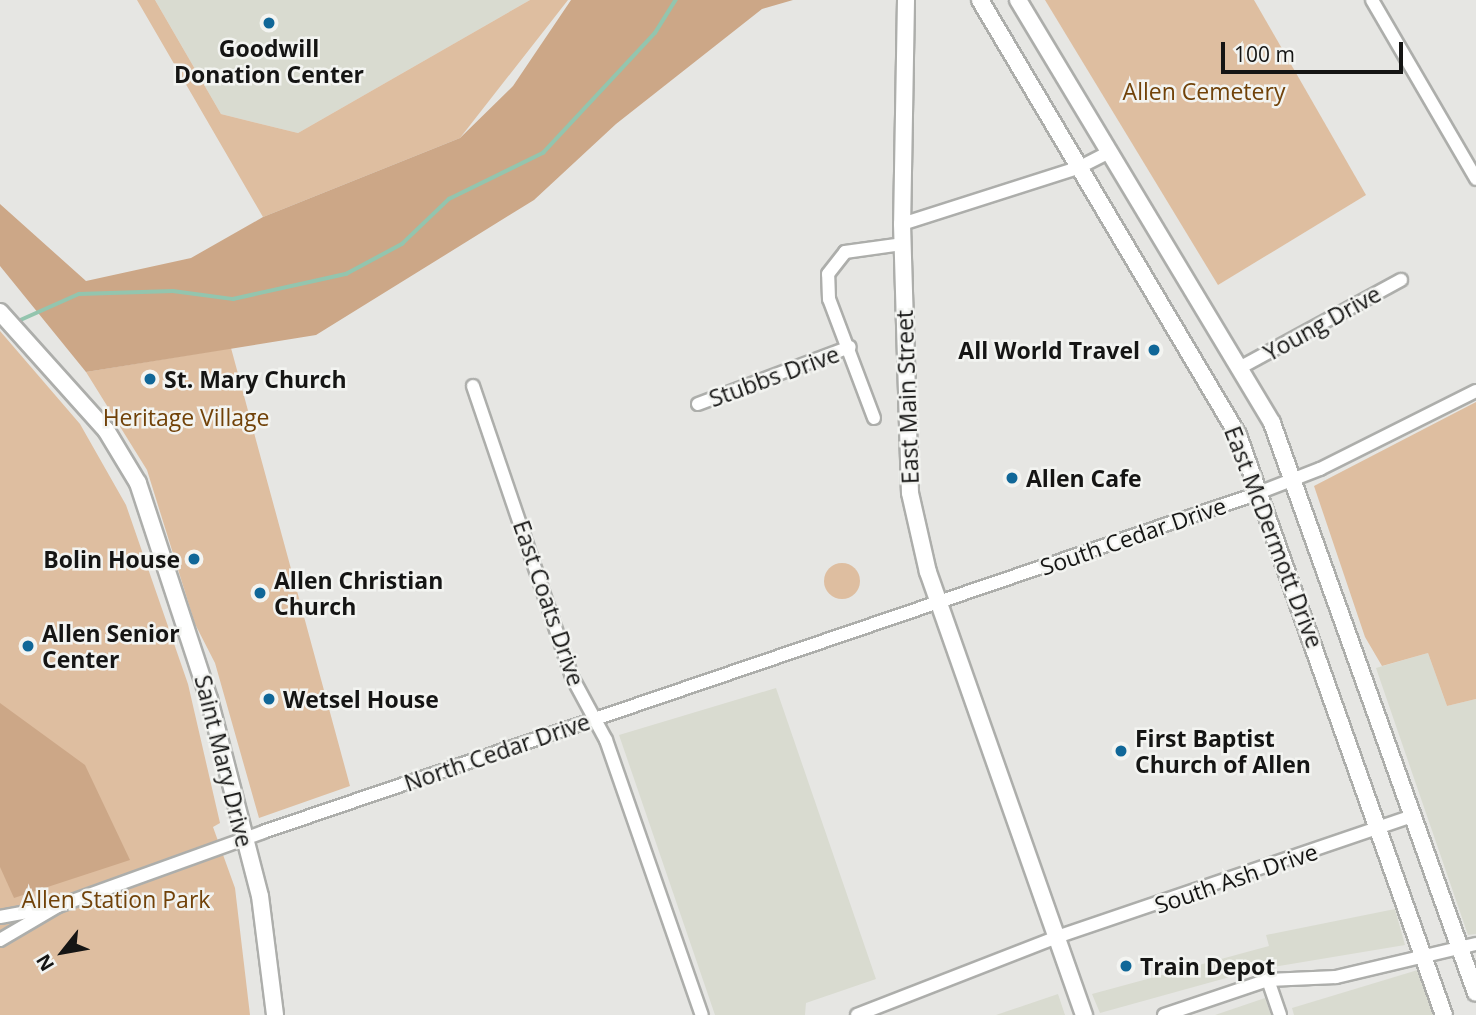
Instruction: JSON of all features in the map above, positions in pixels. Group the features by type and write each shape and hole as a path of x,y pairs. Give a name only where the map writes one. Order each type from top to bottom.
{"main road":[{"name":"East Main Street","path":"906,0 902,224 904,462 938,603 1084,1015"},
{"name":"East McDermott Drive","path":"980,0 1238,435 1261,492 1444,1015"},
{"name":"East McDermott Drive","path":"1018,0 1243,366 1293,479 1413,816 1469,946 1476,993"},
{"name":"Saint Mary Drive","path":"0,312 112,438 138,483 202,672 262,905 275,1015"}],"street":[{"path":"1371,0 1476,179"},
{"path":"902,224 1078,168 1110,152"},
{"path":"874,418 850,347 829,299 828,274 845,252 903,244"},
{"name":"Young Drive","path":"1243,366 1401,280"},
{"name":"Stubbs Drive","path":"698,404 850,347"},
{"name":"East Coats Drive","path":"473,386 573,679 593,719 702,1015"},
{"name":"South Cedar Drive","path":"938,603 1261,492 1476,391"},
{"name":"North Cedar Drive","path":"0,916 58,906 244,839 938,603"},
{"name":"South Ash Drive","path":"857,1015 1057,937 1413,816"},
{"name":"North Cedar Drive","path":"0,940 58,906"},
{"path":"1164,1015 1268,980 1336,977 1469,946"},
{"path":"1268,980 1280,1015"}],"shaded area":[{"path":"155,0 530,0 298,133 221,114"},
{"path":"571,0 793,0 762,9 616,124 534,200 316,335 86,372 0,266 0,204 86,281 191,258 263,217 460,138 513,86"},
{"path":"1428,653 1447,706 1476,699 1476,934 1468,935 1376,668"},
{"path":"776,688 876,979 806,1003 805,1015 715,1015 619,735"},
{"path":"0,703 85,765 130,860 14,898 0,867"},
{"path":"1395,909 1405,945 1255,970 1100,1013 1092,994 1269,946 1266,935"},
{"path":"1421,969 1437,1015 1294,1015 1292,1008"},
{"path":"1058,994 1065,1015 996,1015"},
{"path":"1265,998 1271,1015 1215,1015"}],"green space":[{"path":"137,0 155,0 221,114 298,133 530,0 568,0 460,138 263,217"},
{"name":"Allen Cemetery","path":"1045,0 1254,0 1366,195 1218,285"},
{"name":"Allen Station Park","path":"0,331 80,424 126,505 188,684 220,823 213,827 235,888 250,1015 0,1015"},
{"name":"Heritage Village","path":"231,348 350,786 259,818 215,663 195,624 147,470 86,372"},
{"path":"1476,402 1476,699 1447,706 1428,653 1382,666 1365,637 1314,486"},
{"path":"842,563 855,568 860,581 855,594 842,599 829,594 824,581 829,568"}],"waterway":[{"path":"16,322 79,294 173,291 233,299 346,274 402,244 449,199 543,153 655,33 676,0"}],"place":[{"name":"Goodwill Donation Center","path":"269,23"},
{"name":"All World Travel","path":"1154,350"},
{"name":"St. Mary Church","path":"150,379"},
{"name":"Allen Cafe","path":"1012,478"},
{"name":"Bolin House","path":"194,559"},
{"name":"Allen Christian Church","path":"260,593"},
{"name":"Allen Senior Center","path":"28,646"},
{"name":"Wetsel House","path":"269,699"},
{"name":"First Baptist Church of Allen","path":"1121,751"},
{"name":"Train Depot","path":"1126,966"}]}
